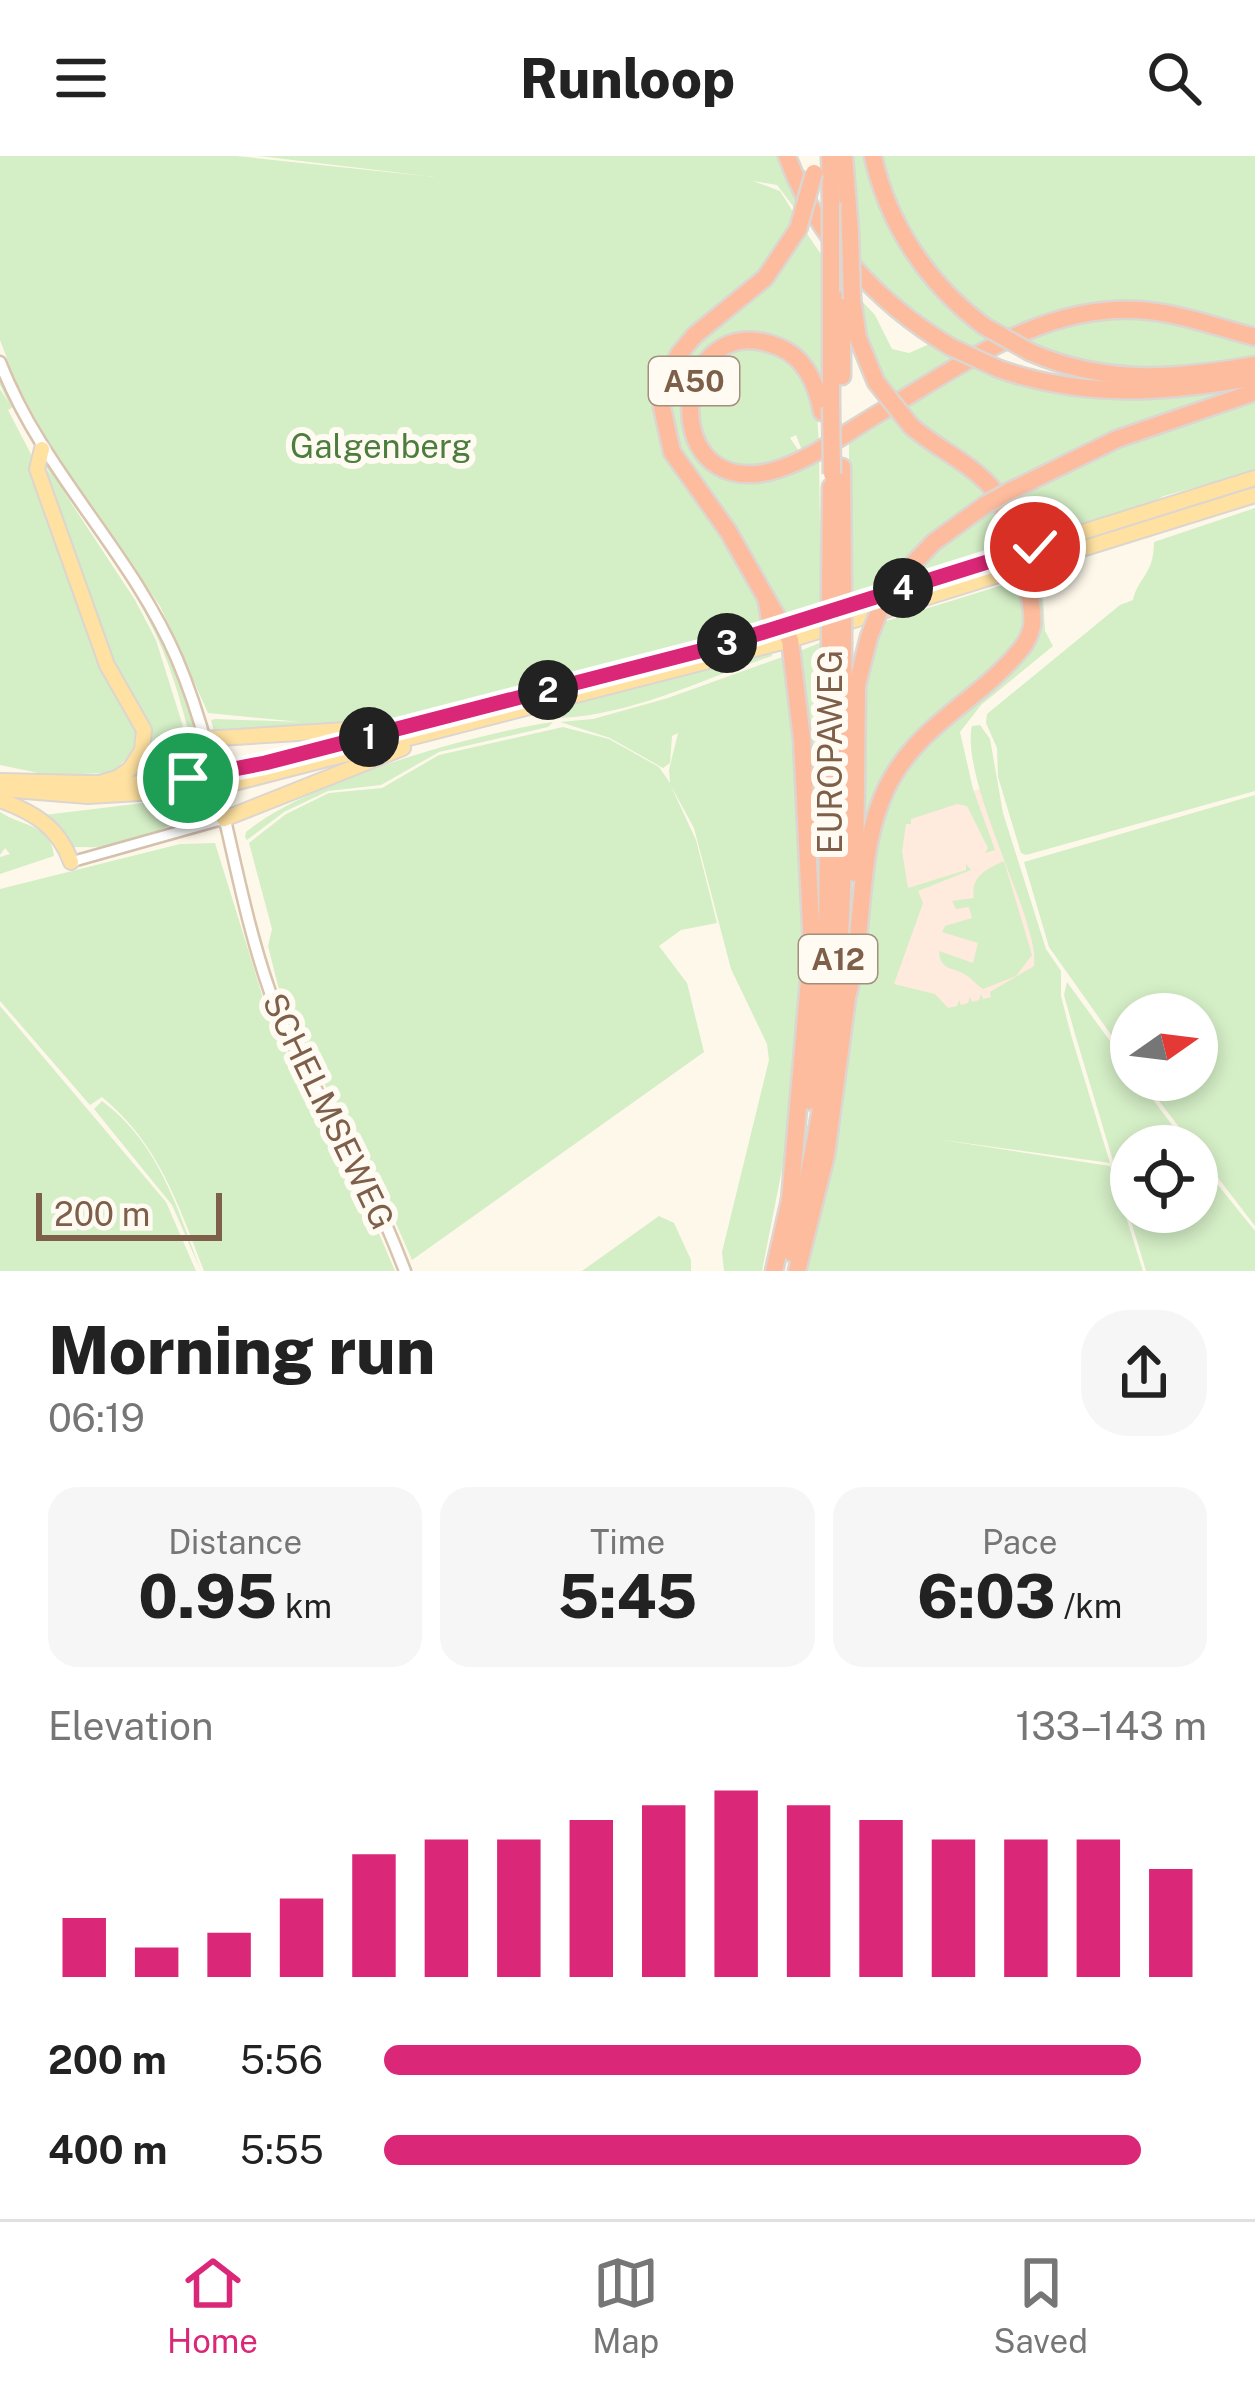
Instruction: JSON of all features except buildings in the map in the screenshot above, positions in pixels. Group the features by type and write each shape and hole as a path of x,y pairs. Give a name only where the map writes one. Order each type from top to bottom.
{"highway":[{"path":"787,156 812,209 846,259 887,302 952,347 999,369 1052,385 1126,393 1172,391 1255,377"},
{"name":"EUROPAWEG","path":"788,1271 817,1129 836,992 844,852 832,407 842,286 830,156"},
{"name":"A12","path":"843,156 842,286 858,338 876,382 911,426 992,488 1004,509 1033,621 1024,644 928,730 898,769 881,803 870,838 857,962 848,993"},
{"path":"873,156 884,195 911,249 948,295 984,326 1030,352 1074,369 1121,377 1182,376 1255,365"},
{"name":"A12","path":"790,1201 812,946 802,739 780,632 728,531 672,452 662,407 669,372 679,354 764,278 798,230 815,164"},
{"name":"A50","path":"832,407 801,363 783,349 761,342 737,344 710,358 693,382 688,402 693,434 708,456 733,470 765,472 803,458 1013,336 1060,318 1107,310 1152,311 1255,337"},
{"name":"A12","path":"797,1271 826,1155 848,993 855,893 857,686 868,637 888,596 945,532 1010,491 1117,439 1255,392"},
{"name":"EUROPAWEG","path":"833,473 830,545 837,594"},
{"name":"EUROPAWEG","path":"774,1271 814,1067 827,932 837,645"}],"main road":[{"name":"SCHELMSEWEG","path":"0,362 42,449 158,619 177,660 278,1012 367,1181 405,1271"},
{"path":"42,449 37,469 101,647 144,730 142,750 130,769 96,784"},
{"path":"0,785 88,796 190,784 453,729 1019,561 1255,478"},
{"path":"1135,524 1255,495"},
{"path":"233,777 398,728 780,632"},
{"path":"202,739 398,728"},
{"path":"224,819 453,729"},
{"path":"0,785 190,784"},
{"path":"0,800 46,823 61,839 71,862"}],"street":[{"path":"71,862 224,819"}],"shaded area":[{"path":"983,788 1049,983 933,1014 880,989 902,811"}],"green space":[{"name":"Galgenberg","path":"0,156 236,156 435,177 259,156 780,156 802,205 799,214 777,185 753,181 780,191 797,218 775,259 692,333 658,406 765,611 765,622 757,630 391,724 214,731 211,720 215,719 301,722 208,713 160,606 61,464 17,385 0,340"},
{"path":"852,156 869,156 887,213 997,340 974,354 939,335 855,264"},
{"path":"880,156 1255,156 1255,333 1152,307 1009,335 962,298 927,257 901,211"},
{"path":"803,228 823,257 825,401 778,343 717,349 687,425 730,472 819,452 821,610 784,622 679,456 665,402 687,349"},
{"path":"856,295 875,315 892,349 909,353 932,343 963,361 894,400 866,349"},
{"path":"1138,313 1255,340 1255,358 1165,372 1092,367 1016,338 1048,325"},
{"path":"769,348 799,366 817,414 819,444 803,453 796,435 790,438 801,454 790,459 754,466 729,463 706,445 692,403 720,360 739,351"},
{"path":"970,364 1041,389 1094,398 1148,398 1255,383 1000,493 899,406"},
{"path":"0,371 15,406 8,410 34,460 136,725 133,753 111,773 48,775 0,765 0,389 9,403 0,385"},
{"path":"1255,397 1255,471 1033,541 1019,535 1004,501 1093,454"},
{"path":"891,410 993,497 888,589 849,601 849,435"},
{"path":"43,460 112,556 162,642 187,702 201,767 169,667 146,615 60,486 156,640 196,768 157,773 133,768 145,746 117,679 40,463 51,474"},
{"path":"998,505 1012,550 901,585 924,557"},
{"path":"1255,508 1255,791 1021,853 998,777 997,748 987,714 1120,605 1133,600 1149,569 1154,542"},
{"path":"1057,568 1050,579 1053,585 1061,581 1043,597 1045,631 1053,646 981,705 960,732 973,789 995,850 985,853 988,848 967,806 957,804 906,824 902,851 908,888 966,870 966,864 971,870 918,891 923,903 894,984 935,994 948,1008 957,1006 959,1000 961,1005 968,1003 970,997 972,1002 979,1000 981,994 983,999 991,997 990,992 1034,966 1026,920 974,768 972,726 980,725 990,739 1003,813 1046,949 1061,971 1061,996 1110,1163 936,1139 1110,1166 1110,1233 1131,1233 1143,1271 804,1271 841,1122 870,866 891,787 922,742 1020,660 1032,576"},
{"path":"1019,580 1024,623 1017,643 921,732 863,856 862,699 880,623"},
{"path":"822,642 820,913 812,992 795,653"},
{"path":"772,651 772,656 640,703 558,718 560,706"},
{"path":"788,655 808,909 789,1134 762,1271 724,1271 722,1252 769,1060 767,1044 731,969 694,828 670,784 696,840 717,923 681,930 659,946 687,983 704,1052 412,1260 278,986 268,946 272,929 249,843 286,814 329,793 382,788 439,755 563,727 609,739 659,767 670,783 678,733 672,736 670,763 663,768 610,738 560,722 593,719 668,698"},
{"path":"553,722 439,752 381,785 328,791 245,837 274,813 349,778 480,737"},
{"path":"1255,795 1255,1226 1218,1178 1218,1125 1178,1125 1159,1101 1218,1101 1218,993 1110,993 1110,1033 1049,947 1024,862"},
{"path":"201,796 203,804 167,827 97,847 68,848 44,815"},
{"path":"0,812 42,832 54,856 0,874 0,857 10,854 5,848 0,855"},
{"path":"215,843 269,1017 363,1196 395,1271 204,1271 165,1176 138,1135 102,1097 90,1105 0,1001 0,889 180,844"},
{"path":"1004,861 1032,955 1016,976 983,989 946,966 939,951 973,963 978,943 942,932 945,926 972,918 969,907 956,909 952,901 974,898 977,879"},
{"path":"1067,982 1110,1041 1110,1101 1154,1101 1172,1125 1110,1125 1110,1150 1064,995"},
{"path":"0,1006 166,1202 196,1271 0,1271"},
{"path":"102,1101 152,1157 201,1271 172,1205 94,1109"},
{"path":"1218,1185 1255,1231 1255,1271 1146,1271 1135,1233 1218,1233"},
{"path":"659,1216 674,1223 691,1260 691,1271 582,1271"}],"route":[{"path":"188,778 265,763 719,646 1035,547"}]}
